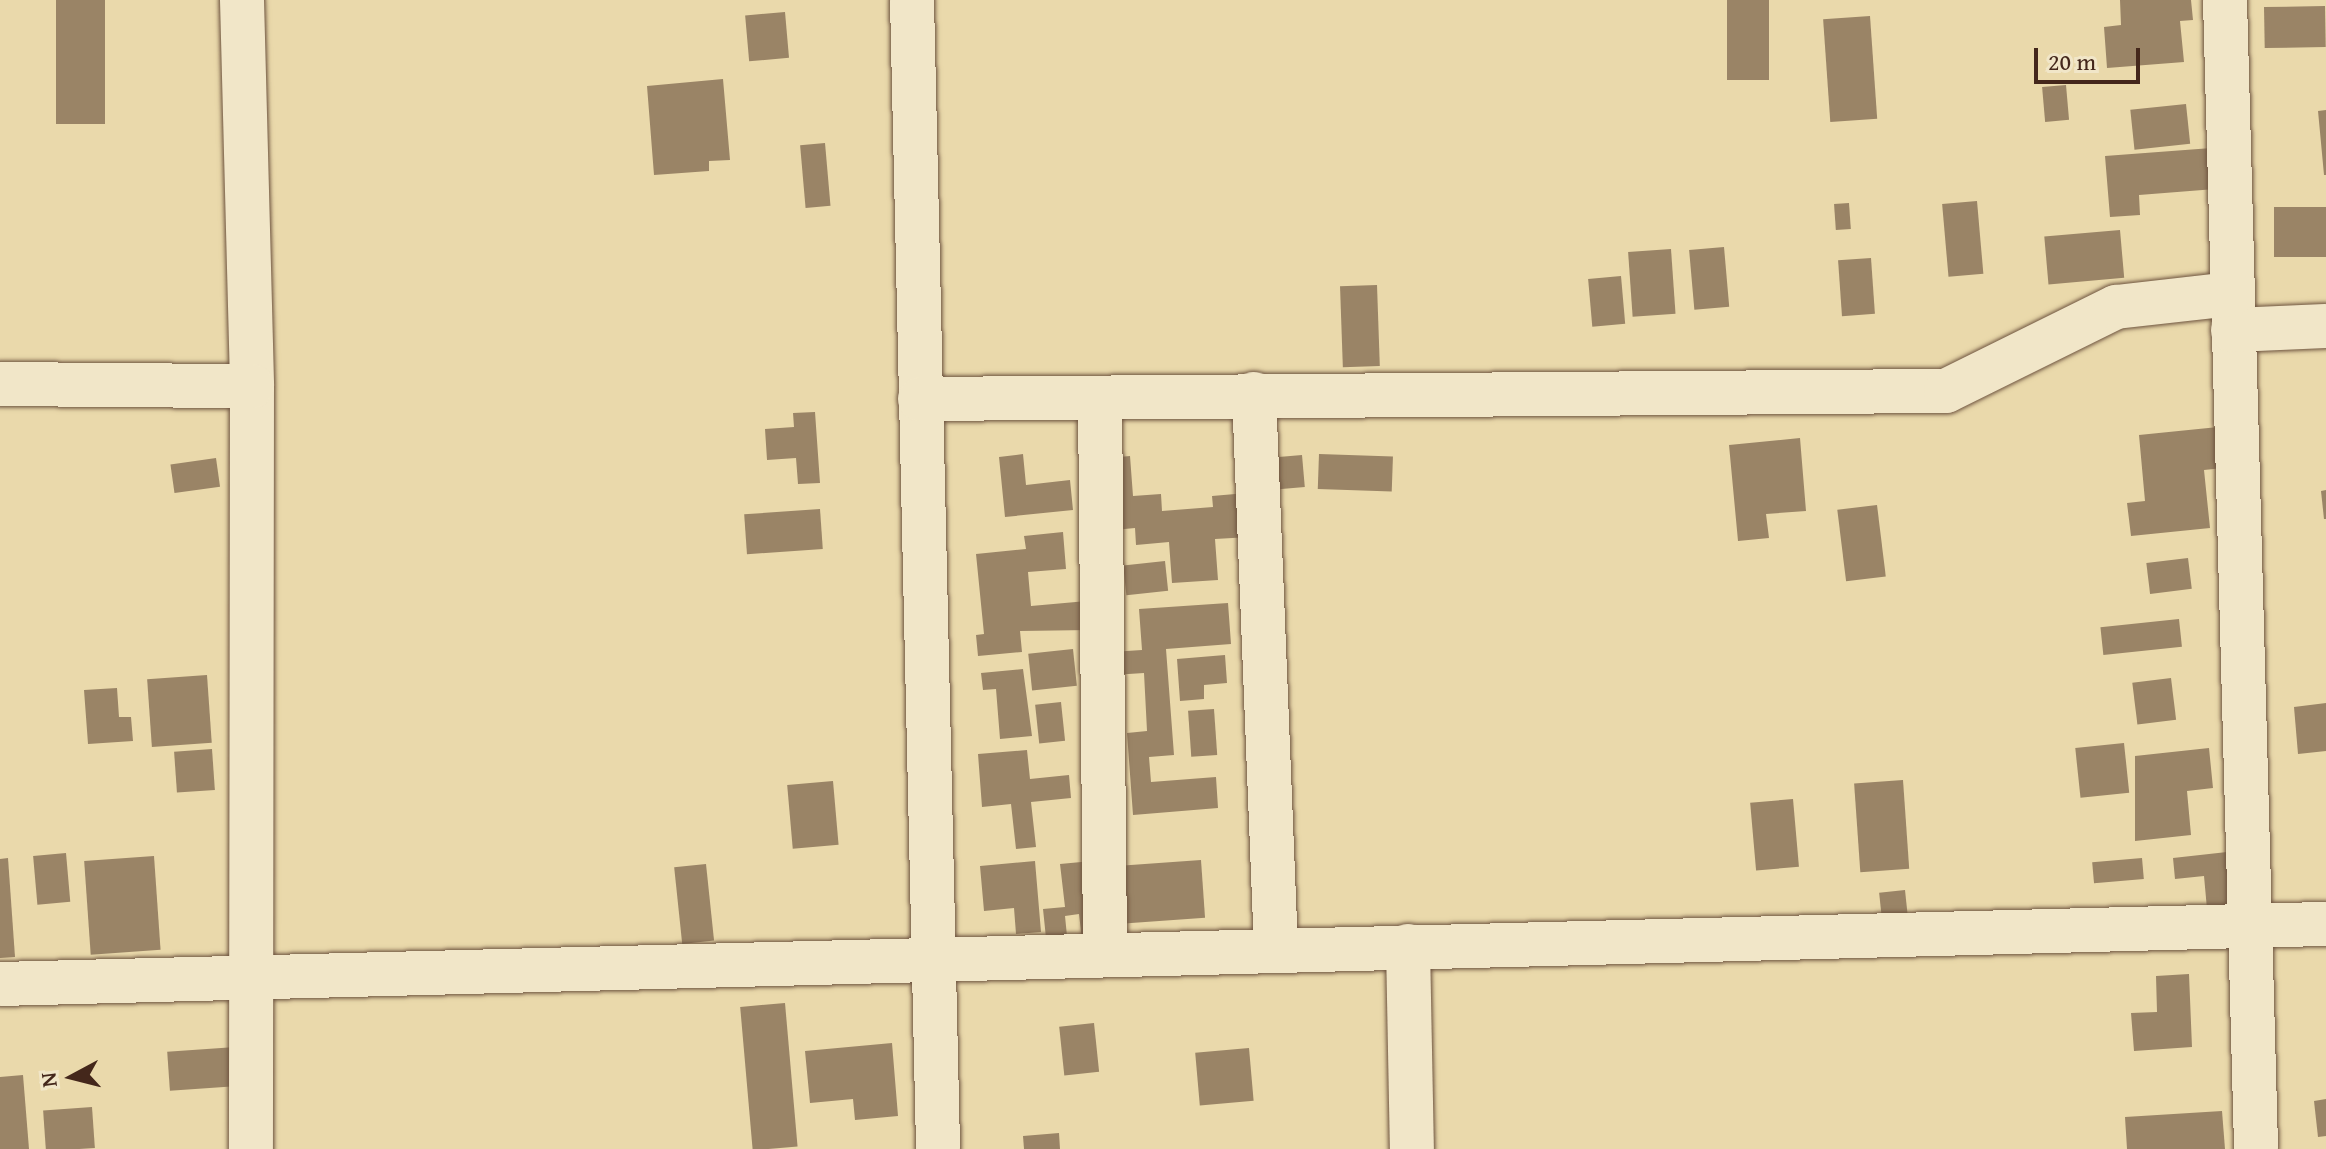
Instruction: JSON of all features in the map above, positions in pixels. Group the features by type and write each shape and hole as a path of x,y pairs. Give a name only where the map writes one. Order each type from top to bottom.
{"street":[{"path":"242,0 252,386 251,1149"},
{"path":"912,0 938,1149"},
{"path":"2225,0 2247,927 2256,1149"},
{"path":"920,399 1946,391 2116,307 2232,312 2326,326"},
{"path":"0,384 252,386"},
{"path":"1254,394 1276,948"},
{"path":"1100,398 1105,952"},
{"path":"0,984 250,979 932,956 2326,924"},
{"path":"1408,946 1412,1149"}],"building":[{"path":"56,0 105,0 105,124 56,124"},
{"path":"1727,0 1769,0 1769,80 1727,80"},
{"path":"2120,0 2191,0 2193,20 2180,21 2184,62 2107,68 2104,27 2121,25"},
{"path":"2325,6 2326,47 2265,48 2264,7"},
{"path":"785,12 789,58 749,61 745,15"},
{"path":"1870,16 1877,119 1830,122 1823,19"},
{"path":"723,79 730,160 709,161 709,171 654,175 647,86"},
{"path":"2066,85 2069,120 2045,122 2042,87"},
{"path":"2186,104 2190,144 2134,150 2130,110"},
{"path":"2326,110 2326,175 2324,175 2318,111"},
{"path":"825,143 830,206 806,208 800,145"},
{"path":"2225,147 2228,188 2139,195 2140,215 2110,217 2105,156"},
{"path":"1977,201 1983,274 1948,277 1942,204"},
{"path":"1849,203 1851,229 1836,230 1834,204"},
{"path":"2274,207 2326,207 2326,257 2274,257"},
{"path":"2120,230 2124,278 2048,284 2044,237"},
{"path":"1724,247 1729,307 1694,310 1689,250"},
{"path":"1671,249 1676,314 1633,317 1628,252"},
{"path":"1871,258 1875,314 1842,316 1838,260"},
{"path":"1621,276 1625,324 1592,327 1588,279"},
{"path":"1377,285 1380,366 1343,367 1340,286"},
{"path":"815,412 820,483 798,484 796,458 767,460 765,429 794,427 793,413"},
{"path":"2228,426 2233,467 2204,470 2210,528 2131,536 2127,503 2145,501 2139,435"},
{"path":"1800,438 1806,511 1766,514 1769,538 1738,541 1729,445"},
{"path":"1023,454 1026,485 1070,480 1073,510 1005,517 999,457"},
{"path":"1319,454 1393,457 1392,492 1318,489"},
{"path":"1302,455 1305,487 1269,490 1266,458"},
{"path":"1130,456 1133,496 1161,494 1162,511 1213,507 1212,496 1247,493 1250,537 1215,539 1218,580 1172,583 1169,542 1136,545 1135,528 1114,530 1109,458"},
{"path":"216,458 220,487 174,493 170,464"},
{"path":"2326,490 2326,519 2324,519 2321,491"},
{"path":"1877,505 1886,576 1846,581 1837,510"},
{"path":"820,509 823,549 747,554 744,514"},
{"path":"1063,532 1066,569 1028,572 1031,606 1087,601 1090,630 1020,631 1022,652 978,656 976,635 984,634 976,554 1026,549 1024,536"},
{"path":"2188,558 2192,589 2150,594 2146,563"},
{"path":"1165,561 1168,591 1126,595 1123,565"},
{"path":"1228,603 1231,644 1166,649 1174,755 1149,757 1151,782 1216,777 1218,808 1133,815 1127,733 1147,731 1144,673 1113,675 1111,652 1142,650 1139,609"},
{"path":"2179,619 2182,647 2103,655 2100,627"},
{"path":"1073,649 1077,686 1032,691 1028,654"},
{"path":"1225,655 1227,683 1204,685 1204,699 1180,701 1177,659"},
{"path":"1023,669 1032,736 1000,739 996,689 983,690 981,673"},
{"path":"207,675 212,743 152,747 147,679"},
{"path":"2171,678 2176,720 2137,724 2132,683"},
{"path":"117,688 119,717 131,717 133,741 88,744 84,690"},
{"path":"1061,702 1065,741 1039,744 1035,705"},
{"path":"2326,703 2326,751 2298,754 2294,707"},
{"path":"1214,709 1217,755 1191,757 1188,711"},
{"path":"2124,743 2129,793 2080,798 2075,748"},
{"path":"2209,748 2213,788 2187,791 2191,835 2135,841 2135,756"},
{"path":"212,749 215,790 177,793 174,752"},
{"path":"1027,750 1030,779 1069,775 1071,798 1031,802 1036,847 1016,849 1011,804 982,807 978,754"},
{"path":"1903,780 1909,869 1860,872 1854,783"},
{"path":"833,781 839,845 793,849 787,785"},
{"path":"1793,799 1799,867 1756,870 1750,803"},
{"path":"2227,852 2233,907 2207,909 2204,876 2175,879 2173,858"},
{"path":"66,853 70,902 37,905 33,856"},
{"path":"154,856 161,950 91,955 84,861"},
{"path":"8,858 15,957 0,958 0,859"},
{"path":"2142,858 2144,879 2094,883 2092,862"},
{"path":"1201,860 1205,918 1124,924 1120,866"},
{"path":"1035,861 1041,932 1016,934 1014,908 984,911 980,866"},
{"path":"1092,861 1100,938 1082,940 1079,914 1065,916 1067,936 1046,938 1043,909 1065,907 1060,864"},
{"path":"706,864 714,941 682,944 674,867"},
{"path":"1905,890 1909,930 1883,932 1879,893"},
{"path":"2189,974 2192,1047 2134,1051 2131,1013 2157,1012 2156,976"},
{"path":"785,1003 798,1146 753,1149 740,1007"},
{"path":"1094,1023 1099,1072 1064,1075 1059,1027"},
{"path":"892,1043 898,1116 855,1120 853,1099 810,1103 805,1051"},
{"path":"250,1046 253,1085 170,1091 167,1052"},
{"path":"1249,1048 1254,1101 1200,1106 1195,1053"},
{"path":"23,1075 29,1149 0,1149 0,1077"},
{"path":"2326,1099 2326,1136 2318,1137 2314,1101"},
{"path":"92,1107 95,1148 46,1149 43,1110"},
{"path":"2222,1111 2225,1149 2127,1149 2125,1117"},
{"path":"1059,1133 1060,1149 1024,1149 1023,1136"}]}
